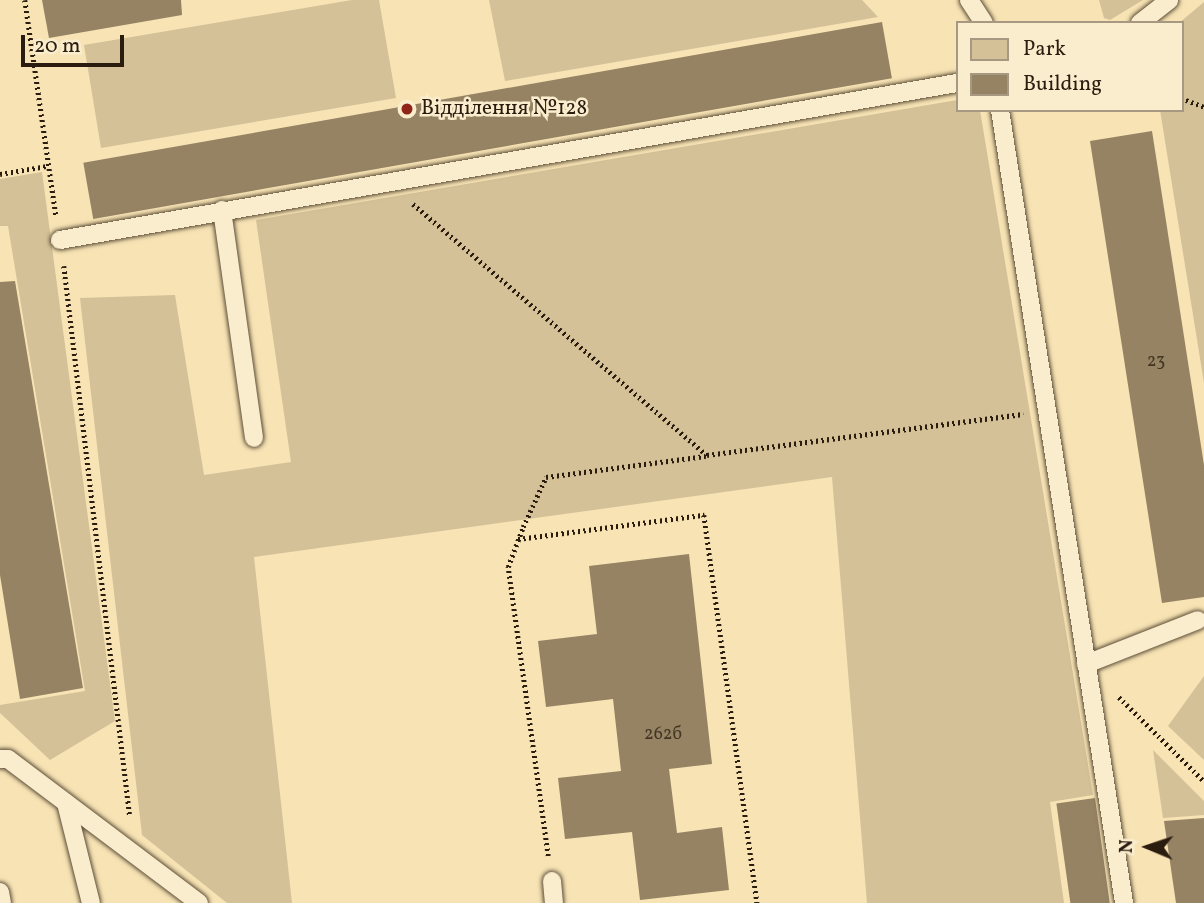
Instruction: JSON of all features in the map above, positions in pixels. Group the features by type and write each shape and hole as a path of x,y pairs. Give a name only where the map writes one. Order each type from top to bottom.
{"lane":[{"path":"969,0 983,21"},
{"path":"1142,21 1168,0"},
{"path":"60,240 956,83"},
{"path":"1000,112 1124,903"},
{"path":"222,211 254,438"},
{"path":"1086,664 1198,621"},
{"path":"0,759 66,803 200,903"},
{"path":"66,803 91,903"},
{"path":"552,881 554,903"},
{"path":"0,892 2,903"}],"path":[{"path":"25,0 47,166 60,240 133,853"},
{"path":"1183,99 1204,107"},
{"path":"0,174 47,166"},
{"path":"389,183 707,456"},
{"path":"552,881 508,567 546,477 1046,411"},
{"path":"518,539 704,515 757,903"},
{"path":"1086,664 1204,781"}],"green space":[{"path":"352,0 379,0 396,98 101,148 84,45"},
{"path":"489,0 862,0 878,17 505,81"},
{"path":"1099,0 1143,0 1110,20 1104,18"},
{"path":"1204,2 1204,383 1160,112 1183,112 1181,21"},
{"path":"956,100 956,112 980,112 1093,795 1050,802 1064,903 867,903 832,477 254,557 292,903 227,903 142,835 80,298 175,295 204,475 291,462 256,220"},
{"path":"42,172 115,721 50,760 0,713 0,705 85,691 8,226 0,226 0,179"},
{"path":"1204,676 1204,760 1168,726"},
{"path":"1153,750 1204,801 1204,815 1163,818"}],"building":[{"path":"42,0 181,0 182,15 49,38"},
{"path":"882,22 892,78 93,219 83,163"},
{"path":"1152,131 1204,465 1204,597 1162,603 1090,141"},
{"path":"15,281 83,688 20,699 0,575 0,282"},
{"path":"689,554 712,764 669,769 677,833 722,827 729,890 640,900 632,832 565,839 558,778 621,771 613,699 546,707 538,641 597,634 589,566"},
{"path":"1095,798 1110,903 1070,903 1056,803"},
{"path":"1204,818 1204,903 1176,903 1164,821"}],"place":[{"name":"Відділення №128","path":"407,109"}]}
